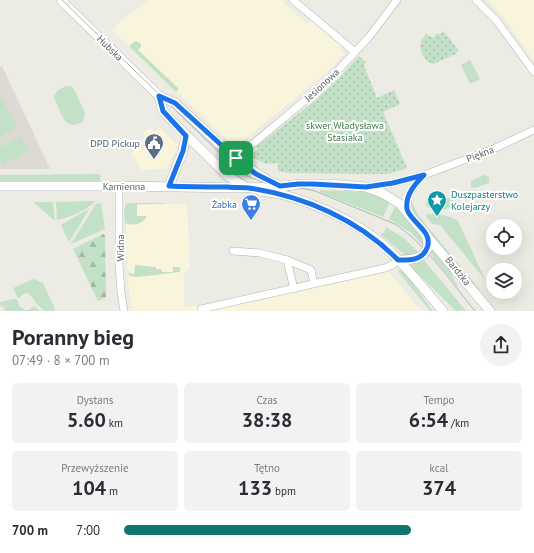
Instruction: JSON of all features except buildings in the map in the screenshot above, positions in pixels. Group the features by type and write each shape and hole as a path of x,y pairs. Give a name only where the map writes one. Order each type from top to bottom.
{"street":[{"name":"Hubska","path":"60,0 159,96 175,103 256,174 280,186"},
{"path":"293,0 355,52"},
{"name":"Jesionowa","path":"236,158 327,82 373,33 397,0"},
{"path":"476,0 496,20 534,72"},
{"name":"Hubska","path":"159,96 163,111 186,136 228,176 237,183 248,188"},
{"name":"Piękna","path":"366,187 393,183 424,175 491,150 534,130"},
{"path":"169,186 183,151 186,136"},
{"path":"407,211 407,201 410,194 416,183 424,175"},
{"name":"Bardzka","path":"248,188 312,184 366,187 382,192 395,200 407,211 490,311"},
{"name":"Kamienna","path":"0,186 169,186 248,188"},
{"name":"Widna","path":"119,186 119,264 124,311"},
{"path":"248,188 285,196 335,215 360,228 376,239 398,260 443,311"},
{"path":"201,311 201,309 219,308 385,268 398,260 413,259 425,253 429,242 426,233"},
{"path":"233,251 260,253 287,260 311,270 313,279"},
{"path":"287,260 294,289"}],"shaded area":[{"path":"149,0 281,0 307,23 310,20 340,45 339,48 344,54 330,70 250,135 234,146 112,30 121,21"},
{"path":"488,0 534,0 534,61 503,16"},
{"path":"2,66 50,169 0,169 0,67"},
{"path":"159,127 177,144 175,152 166,169 141,170 136,160 131,155 133,150 137,150 138,147 141,147 141,140 145,137 143,134 144,132 151,129 155,132"},
{"path":"187,204 190,268 184,272 185,308 384,266 421,311 132,311 128,284 125,210 128,205"}],"green space":[{"path":"443,31 458,50 456,54 433,64 430,63 423,56 421,42 426,34 434,38 437,33 440,35"},
{"path":"136,41 141,44 141,47 138,50 179,89 176,92 129,46"},
{"name":"skwer Władysława Stasiaka","path":"359,56 366,62 364,66 377,98 394,90 400,104 383,112 407,168 388,174 288,173 278,171 278,163 266,164 252,157 252,154 258,149 256,147 314,101 337,80"},
{"path":"470,60 480,79 470,84 461,65"},
{"path":"66,86 71,86 74,89 85,113 83,121 77,124 72,125 64,120 55,100 54,96 58,90"},
{"path":"0,95 17,127 0,137"},
{"path":"21,136 29,151 3,165 0,160 0,147"},
{"path":"100,174 100,181 0,181 0,175"},
{"path":"484,175 489,177 489,183 475,188 471,187 471,181"},
{"path":"320,190 365,192 390,201 383,217 320,192"},
{"path":"430,198 450,198 453,201 453,205 445,209 429,208 426,205 427,200"},
{"path":"95,201 78,213 57,220 56,202"},
{"path":"33,202 53,202 55,221"},
{"path":"410,202 418,215 480,290 477,289 415,214 412,210"},
{"path":"101,203 105,229 71,244 96,204"},
{"path":"165,203 137,204 137,216 146,216 146,218 142,222 133,225 125,223 124,210 126,204"},
{"path":"396,205 424,238 423,245 410,232 389,219"},
{"path":"90,208 69,242 61,225"},
{"path":"427,214 447,216 458,221 486,281 440,225 432,224 426,216"},
{"path":"386,227 405,239 419,253 408,256 405,255 381,235 384,233"},
{"path":"103,234 105,236 106,297 98,301 73,249"},
{"path":"433,249 446,264 459,289 429,252"},
{"path":"423,259 466,311 456,311 410,266 411,263"},
{"path":"135,265 156,267 156,269 161,269 162,272 173,272 173,267 180,267 180,272 138,277 130,276 127,273 134,274"},
{"path":"397,270 403,271 406,274 433,311 430,311"},
{"path":"34,279 43,283 55,309 53,311 44,311 28,293 25,293 19,298 17,297 13,288"},
{"path":"14,299 18,300 19,306 25,310 29,310 34,306 40,311 5,311 3,306 1,307 0,302"}],"tram line":[{"path":"62,0 235,168 247,176 265,183 315,191 395,224 428,253 475,311"}],"place":[{"name":"DPD Pickup","path":"154,160"},
{"name":"Duszpasterstwo Kolejarzy","path":"437,217"},
{"name":"Żabka","path":"251,221"}],"route":[{"path":"159,96 175,103 236,158 256,174 280,186 298,184 330,184 366,187 408,180 424,175 416,183 410,194 407,201 407,211 426,233 429,242 427,250 423,255 417,258 398,260 382,244 360,228 310,204 285,196 248,188 169,186 183,151 186,136 163,111 159,96"}]}
